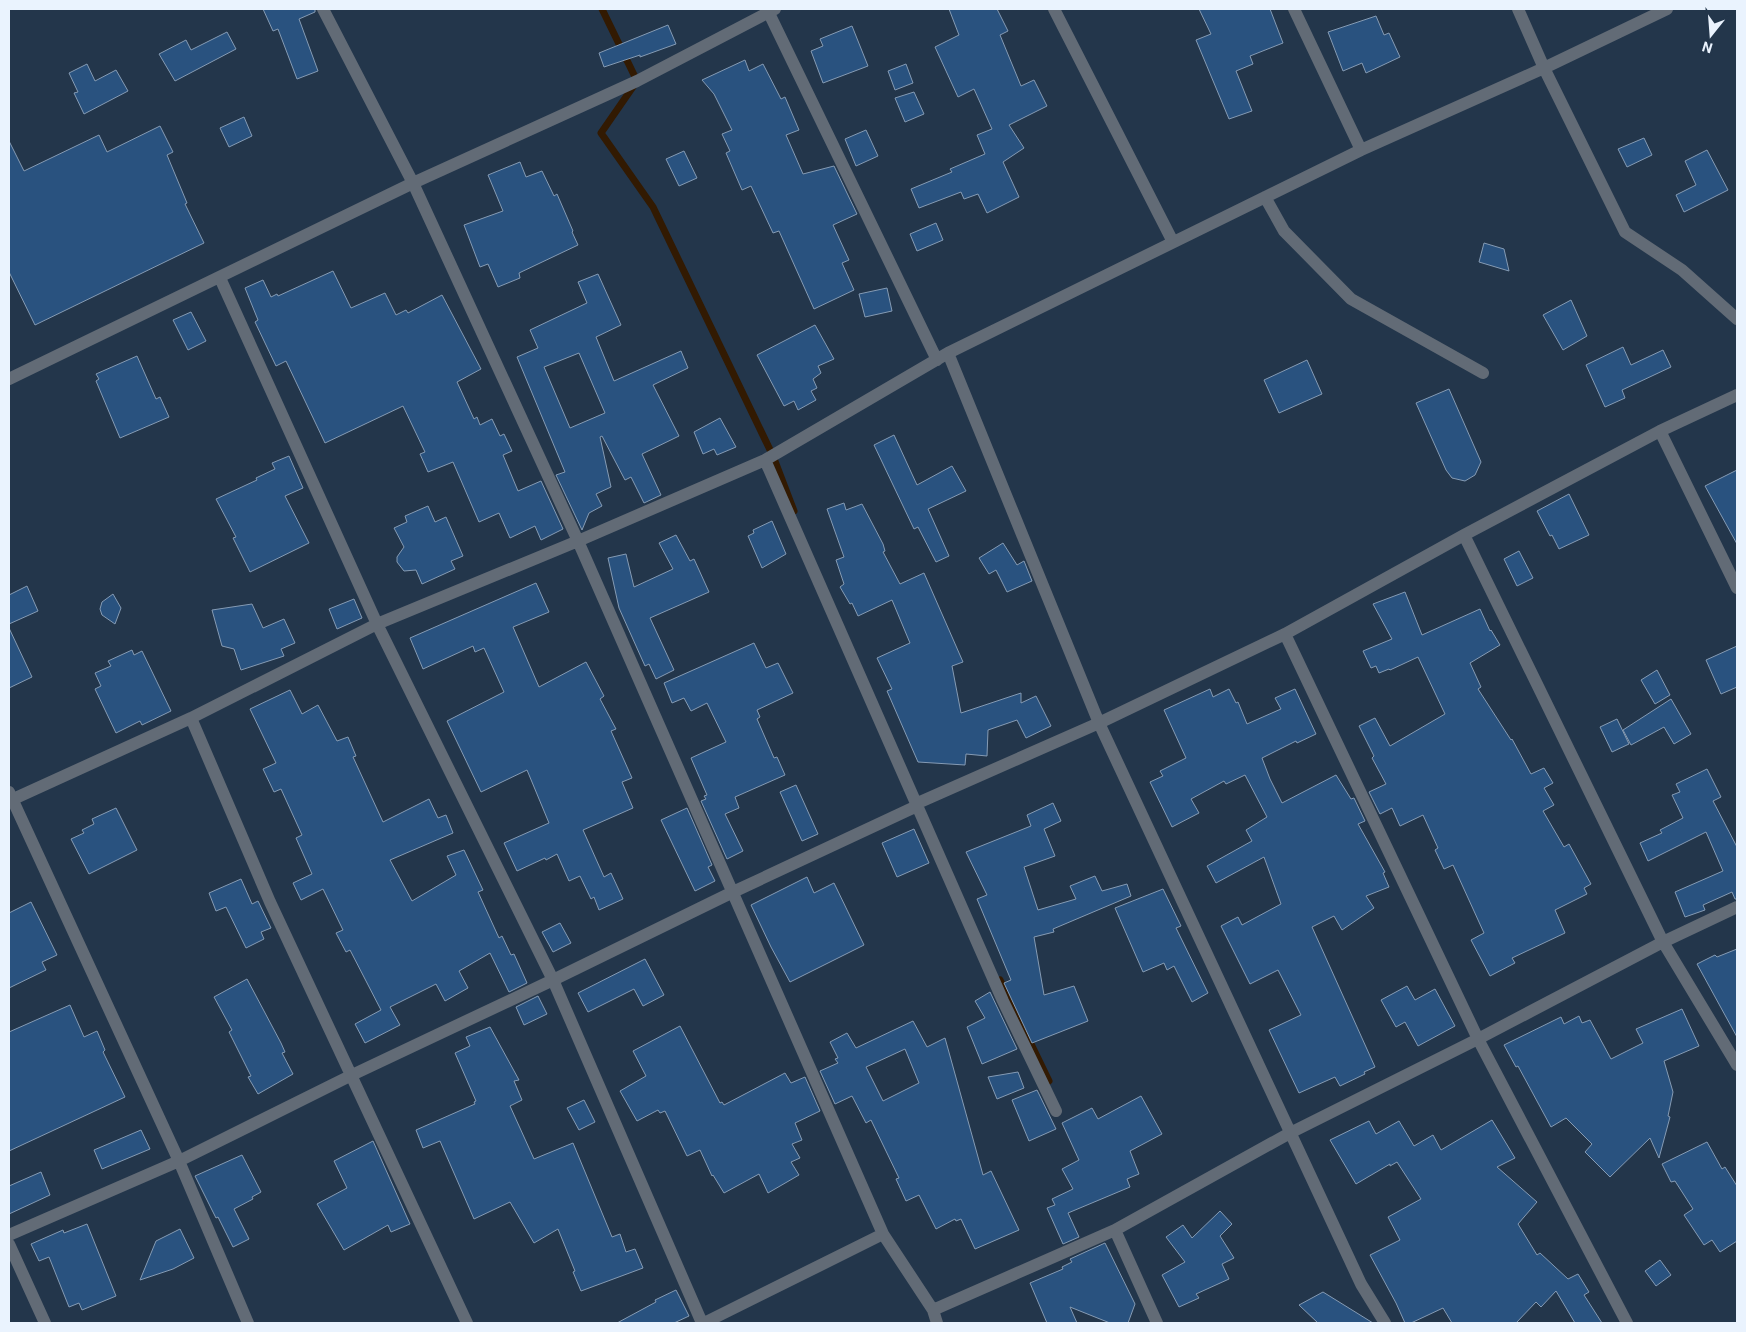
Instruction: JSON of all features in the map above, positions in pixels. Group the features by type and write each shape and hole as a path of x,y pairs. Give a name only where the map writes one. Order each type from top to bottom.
{"street":[{"path":"323,9 413,183 578,541 883,1234 933,1310 937,1323"},
{"path":"1054,9 1173,242"},
{"path":"1294,9 1361,150"},
{"path":"1518,9 1544,68 1625,232 1682,270 1737,319"},
{"path":"248,1323 179,1161 10,798 191,718 377,624 578,541 765,460 943,356 1361,150 1544,68 1667,9"},
{"path":"9,379 413,183 637,81 770,10 943,356 1099,723 1361,1284 1385,1323"},
{"path":"1265,197 1284,231 1351,299 1483,373"},
{"path":"220,278 377,624 552,980 703,1323 883,1234"},
{"path":"9,1235 179,1161 352,1074 917,806 920,802 1099,723 1285,634 1464,535 1660,431 1737,394"},
{"path":"1660,431 1737,588"},
{"path":"765,460 1003,1000 1056,1111"},
{"path":"1464,535 1663,942 1737,1065"},
{"path":"1285,634 1478,1039 1627,1323"},
{"path":"191,718 270,902 467,1323"},
{"path":"933,1310 1114,1230 1290,1133 1478,1039 1663,942 1737,907"},
{"path":"1114,1230 1157,1323"},
{"path":"9,1244 45,1323"}],"building":[{"path":"263,9 315,9 315,12 299,19 318,71 297,79 278,29 273,31"},
{"path":"949,9 997,9 1008,31 1000,35 1021,86 1034,80 1047,106 1009,125 1024,148 1003,162 1019,197 987,213 978,194 964,199 961,192 919,208 911,189 952,172 950,169 985,154 977,135 992,129 974,89 958,97 935,47 959,35"},
{"path":"1199,9 1270,9 1283,43 1250,56 1253,64 1236,71 1252,111 1229,119 1196,40 1211,34"},
{"path":"1376,16 1384,35 1389,33 1400,57 1366,73 1362,63 1343,71 1328,32"},
{"path":"668,25 676,44 604,67 599,53"},
{"path":"852,26 868,66 823,83 811,51 823,46 820,39"},
{"path":"227,32 236,49 175,81 159,54 186,40 191,50"},
{"path":"745,60 749,71 763,64 781,99 785,97 799,130 786,135 803,174 834,166 857,214 833,225 849,260 842,263 854,290 814,309 779,231 773,233 751,186 742,190 726,153 730,151 722,134 732,130 714,94 702,80"},
{"path":"87,64 95,81 116,70 128,91 84,114 74,93 78,92 69,73"},
{"path":"906,64 913,83 895,90 888,71"},
{"path":"914,92 924,114 905,122 895,98"},
{"path":"244,117 252,136 229,147 220,128"},
{"path":"160,126 173,152 167,155 187,203 185,204 204,243 35,325 9,272 9,141 24,171 99,135 107,152"},
{"path":"866,130 878,156 856,166 845,139"},
{"path":"1644,138 1652,155 1627,167 1618,149"},
{"path":"1707,150 1728,190 1684,212 1676,195 1696,185 1685,161"},
{"path":"684,151 697,178 679,186 666,159"},
{"path":"520,162 526,177 542,171 554,196 557,194 578,245 519,273 520,278 498,287 488,264 480,267 464,225 503,211 488,175"},
{"path":"936,223 943,240 917,251 910,234"},
{"path":"1484,243 1504,249 1509,271 1479,262"},
{"path":"333,271 351,308 385,293 396,315 406,310 408,313 442,295 481,369 457,382 474,419 477,417 480,425 492,419 500,436 504,434 512,451 503,455 518,491 541,481 563,529 541,540 535,526 510,538 499,513 479,522 453,462 428,472 420,454 425,452 403,406 325,443 286,361 276,366 255,322 258,320 245,288 263,280 271,297 277,294 278,296"},
{"path":"598,274 621,325 596,337 614,381 681,351 688,368 653,385 679,436 642,454 661,495 644,503 631,477 625,480 602,436 600,437 611,487 596,494 602,506 589,513 582,530 556,475 565,472 517,357 538,348 530,330 587,303 578,282","holes":["579,353 605,413 570,428 544,367"]},
{"path":"887,288 892,311 865,317 859,294"},
{"path":"1571,300 1587,336 1563,350 1543,315"},
{"path":"191,312 206,341 188,350 173,320"},
{"path":"815,325 834,359 818,366 821,373 813,379 817,388 811,391 816,400 798,410 794,401 784,406 757,355"},
{"path":"1623,347 1631,365 1663,350 1671,367 1622,390 1625,398 1605,407 1586,365"},
{"path":"137,356 156,399 160,397 169,417 120,438 96,381 99,379 96,374"},
{"path":"1307,360 1322,394 1279,413 1264,380"},
{"path":"1449,389 1481,462 1475,475 1465,481 1452,478 1446,470 1416,403"},
{"path":"720,418 736,447 717,455 714,449 703,454 694,432"},
{"path":"894,435 917,485 952,466 966,491 928,509 949,556 936,562 918,527 914,529 874,445"},
{"path":"289,456 303,488 285,496 309,543 250,572 233,538 236,537 216,499 257,480 256,478 275,469 272,463"},
{"path":"1737,470 1737,544 1705,486"},
{"path":"1569,494 1589,535 1559,549 1537,511"},
{"path":"844,503 846,510 862,504 883,544 885,551 883,552 900,584 924,573 963,662 952,666 961,713 1021,693 1021,703 1036,696 1051,726 1026,738 1017,720 988,730 987,756 966,754 965,765 918,762 887,691 892,689 877,658 910,643 892,600 858,616 852,603 850,604 840,587 844,584 836,560 844,557 827,509"},
{"path":"428,506 435,522 446,517 463,556 451,561 455,569 422,584 416,570 404,571 397,562 397,557 404,547 394,528 407,522 405,516"},
{"path":"772,521 786,554 762,568 748,536 754,533 753,530"},
{"path":"676,535 690,561 694,559 709,592 650,618 674,670 656,679 649,664 645,666 619,608 608,558 626,554 634,587 673,569 659,543"},
{"path":"1003,543 1017,565 1024,561 1032,581 1007,592 996,570 989,574 979,558"},
{"path":"1519,551 1533,578 1517,586 1504,559"},
{"path":"536,583 549,612 513,627 539,687 586,662 604,696 600,699 616,729 611,731 632,778 622,782 633,808 583,830 604,877 611,873 623,899 599,910 594,897 591,899 580,876 569,881 557,854 517,871 504,843 549,823 527,770 481,792 447,721 504,692 484,648 475,652 473,646 423,669 410,638"},
{"path":"27,586 38,611 9,624 9,595"},
{"path":"1405,592 1422,635 1480,609 1490,631 1500,645 1470,663 1481,687 1478,689 1512,739 1531,774 1544,768 1553,783 1544,788 1554,805 1543,811 1564,847 1569,844 1591,884 1584,888 1587,894 1555,910 1565,933 1512,958 1515,963 1490,976 1471,940 1484,933 1453,865 1444,869 1435,850 1438,848 1423,815 1400,826 1392,808 1380,814 1369,792 1386,784 1372,758 1374,756 1359,726 1375,718 1390,746 1445,714 1418,657 1379,673 1376,666 1371,668 1363,651 1392,639 1373,604"},
{"path":"113,594 121,608 115,624 102,615 100,609 102,602"},
{"path":"354,599 362,618 337,629 329,609"},
{"path":"252,604 263,628 284,619 295,643 281,649 284,656 241,670 234,649 222,646 212,610"},
{"path":"9,628 32,677 9,688"},
{"path":"754,643 766,668 778,663 793,693 757,710 760,717 757,719 774,758 777,757 785,775 735,797 739,808 725,814 743,851 727,859 701,801 706,799 704,796 707,795 691,758 726,742 707,703 691,711 684,698 672,703 664,683"},
{"path":"1737,646 1737,687 1721,694 1706,660"},
{"path":"132,650 134,655 142,651 171,711 142,725 140,721 116,733 95,689 101,686 95,673 111,666 108,661"},
{"path":"1657,670 1670,695 1655,704 1641,680"},
{"path":"1210,689 1213,697 1229,689 1236,703 1238,702 1247,724 1281,709 1275,698 1295,689 1316,734 1297,743 1296,741 1262,758 1270,779 1282,803 1336,775 1351,799 1354,798 1365,821 1358,824 1385,872 1383,873 1389,887 1366,896 1374,908 1342,930 1334,916 1312,927 1375,1067 1340,1086 1335,1077 1299,1093 1269,1030 1301,1015 1278,970 1250,984 1221,926 1238,917 1242,925 1281,904 1264,857 1216,883 1207,866 1252,841 1246,830 1267,817 1245,775 1226,784 1224,781 1191,799 1199,813 1172,827 1150,782 1163,776 1160,771 1186,758 1164,710"},
{"path":"290,690 302,714 318,705 337,741 348,737 356,756 353,757 383,822 429,799 438,818 446,815 453,833 390,860 412,901 456,875 447,856 464,850 483,890 478,892 499,938 502,936 511,955 514,954 527,983 509,992 490,953 459,971 468,988 445,1001 436,984 390,1007 400,1025 365,1043 355,1024 381,1010 350,950 346,952 336,933 343,930 323,889 301,900 293,883 312,874 296,838 302,835 281,789 274,792 263,769 276,763 250,709"},
{"path":"1671,699 1691,734 1674,744 1664,727 1631,745 1623,730"},
{"path":"1617,719 1629,744 1612,752 1600,727"},
{"path":"1707,769 1721,797 1713,801 1737,847 1737,899 1735,899 1732,892 1703,905 1705,910 1685,917 1675,892 1723,871 1706,832 1648,861 1640,843 1662,833 1660,830 1683,818 1672,795 1680,792 1676,784"},
{"path":"796,785 818,834 802,841 780,792"},
{"path":"1053,803 1061,821 1044,829 1055,856 1024,867 1038,910 1076,899 1070,886 1095,876 1102,891 1127,884 1131,896 1053,929 1054,932 1034,937 1044,995 1074,986 1088,1021 1032,1043 1004,983 1011,980 977,899 987,895 966,852 1031,826 1027,815"},
{"path":"116,808 137,850 89,874 71,839 84,833 82,830 94,824 92,819"},
{"path":"687,808 712,865 708,867 715,881 695,891 661,820"},
{"path":"914,829 929,863 897,877 882,843"},
{"path":"807,877 814,893 834,883 864,945 790,982 751,905"},
{"path":"241,879 252,904 258,901 271,928 261,932 264,939 246,948 226,907 216,911 209,893"},
{"path":"1163,889 1181,926 1176,928 1208,993 1192,1002 1174,966 1167,970 1164,963 1143,972 1115,908"},
{"path":"31,902 57,955 42,962 46,970 9,988 9,913"},
{"path":"560,923 571,943 553,952 542,932"},
{"path":"1737,949 1737,1037 1697,964 1715,955 1717,957"},
{"path":"645,959 664,995 643,1006 634,989 588,1012 578,993"},
{"path":"247,979 281,1043 285,1052 282,1053 293,1074 258,1094 248,1077 251,1076 229,1032 232,1030 214,997"},
{"path":"1407,986 1415,1000 1435,989 1455,1026 1418,1046 1405,1022 1396,1027 1381,1000"},
{"path":"990,992 1017,1049 982,1064 967,1027 985,1018 975,1001"},
{"path":"538,996 547,1014 524,1025 516,1007"},
{"path":"70,1005 84,1037 97,1031 105,1050 103,1052 125,1097 9,1151 9,1032"},
{"path":"1682,1009 1699,1046 1664,1061 1673,1092 1668,1116 1670,1117 1659,1158 1650,1138 1610,1177 1585,1152 1592,1144 1566,1118 1551,1127 1518,1066 1516,1067 1504,1045 1561,1017 1564,1024 1579,1016 1582,1023 1590,1020 1611,1059 1643,1043 1636,1029"},
{"path":"913,1021 927,1047 945,1038 983,1175 991,1171 1019,1230 975,1249 961,1219 956,1221 955,1219 936,1229 919,1195 906,1201 896,1179 899,1178 871,1120 866,1123 852,1096 835,1104 820,1071 838,1063 835,1059 838,1058 830,1042 847,1033 856,1048","holes":["905,1049 919,1083 883,1101 866,1067"]},
{"path":"680,1026 720,1103 722,1102 724,1105 785,1073 791,1083 805,1077 820,1111 795,1123 802,1140 792,1144 800,1158 791,1162 799,1175 768,1193 759,1174 724,1193 712,1176 700,1150 687,1156 665,1111 660,1113 658,1110 637,1121 620,1091 646,1076 633,1051"},
{"path":"490,1027 519,1080 514,1081 522,1100 510,1106 534,1159 573,1143 612,1237 620,1234 626,1252 635,1249 643,1268 581,1291 558,1229 534,1243 510,1202 474,1219 440,1141 423,1148 416,1130 475,1104 474,1102 476,1101 455,1053 470,1046 466,1037"},
{"path":"1018,1072 1024,1088 997,1099 988,1077"},
{"path":"1037,1090 1056,1129 1029,1141 1012,1100"},
{"path":"1141,1096 1162,1134 1130,1151 1139,1174 1127,1179 1130,1187 1068,1213 1079,1237 1063,1244 1047,1208 1055,1205 1052,1199 1073,1189 1062,1169 1079,1160 1062,1123 1092,1108 1098,1119"},
{"path":"584,1100 595,1122 579,1130 567,1108"},
{"path":"1492,1120 1515,1158 1497,1167 1537,1202 1518,1224 1537,1255 1540,1253 1568,1279 1578,1274 1589,1292 1584,1295 1602,1323 1575,1323 1556,1291 1541,1307 1536,1302 1516,1323 1452,1323 1443,1308 1411,1323 1405,1323 1370,1255 1400,1240 1388,1217 1421,1199 1397,1162 1390,1166 1390,1164 1356,1184 1330,1140 1369,1121 1376,1134 1399,1121 1414,1146 1433,1135 1441,1150"},
{"path":"141,1130 150,1149 102,1169 94,1150"},
{"path":"373,1141 410,1224 391,1232 388,1225 344,1250 317,1204 347,1188 334,1161"},
{"path":"1707,1142 1722,1169 1725,1167 1737,1186 1737,1241 1720,1252 1712,1240 1704,1245 1684,1215 1693,1209 1675,1181 1671,1182 1662,1164"},
{"path":"242,1155 261,1192 252,1197 253,1199 234,1209 249,1239 233,1247 195,1176"},
{"path":"41,1172 50,1195 9,1214 9,1186"},
{"path":"1220,1211 1232,1224 1220,1236 1234,1258 1222,1264 1229,1279 1196,1294 1199,1298 1179,1307 1162,1275 1185,1262 1166,1237 1183,1225 1192,1238"},
{"path":"87,1224 116,1296 82,1310 79,1303 69,1307 49,1257 39,1261 31,1244 63,1230 64,1233"},
{"path":"180,1229 194,1258 173,1269 140,1280 156,1241"},
{"path":"1105,1243 1135,1304 1128,1323 1110,1323 1070,1307 1077,1323 1047,1323 1030,1283 1063,1269 1062,1267 1072,1262 1070,1259"},
{"path":"1660,1260 1671,1275 1656,1286 1645,1271"},
{"path":"676,1290 689,1316 674,1323 617,1323 656,1302 655,1300"},
{"path":"1323,1292 1373,1323 1318,1323 1299,1305"}],"waterway":[{"path":"602,9 637,81 601,133 653,207 773,456 794,511"},
{"path":"1000,980 1049,1081"}]}
